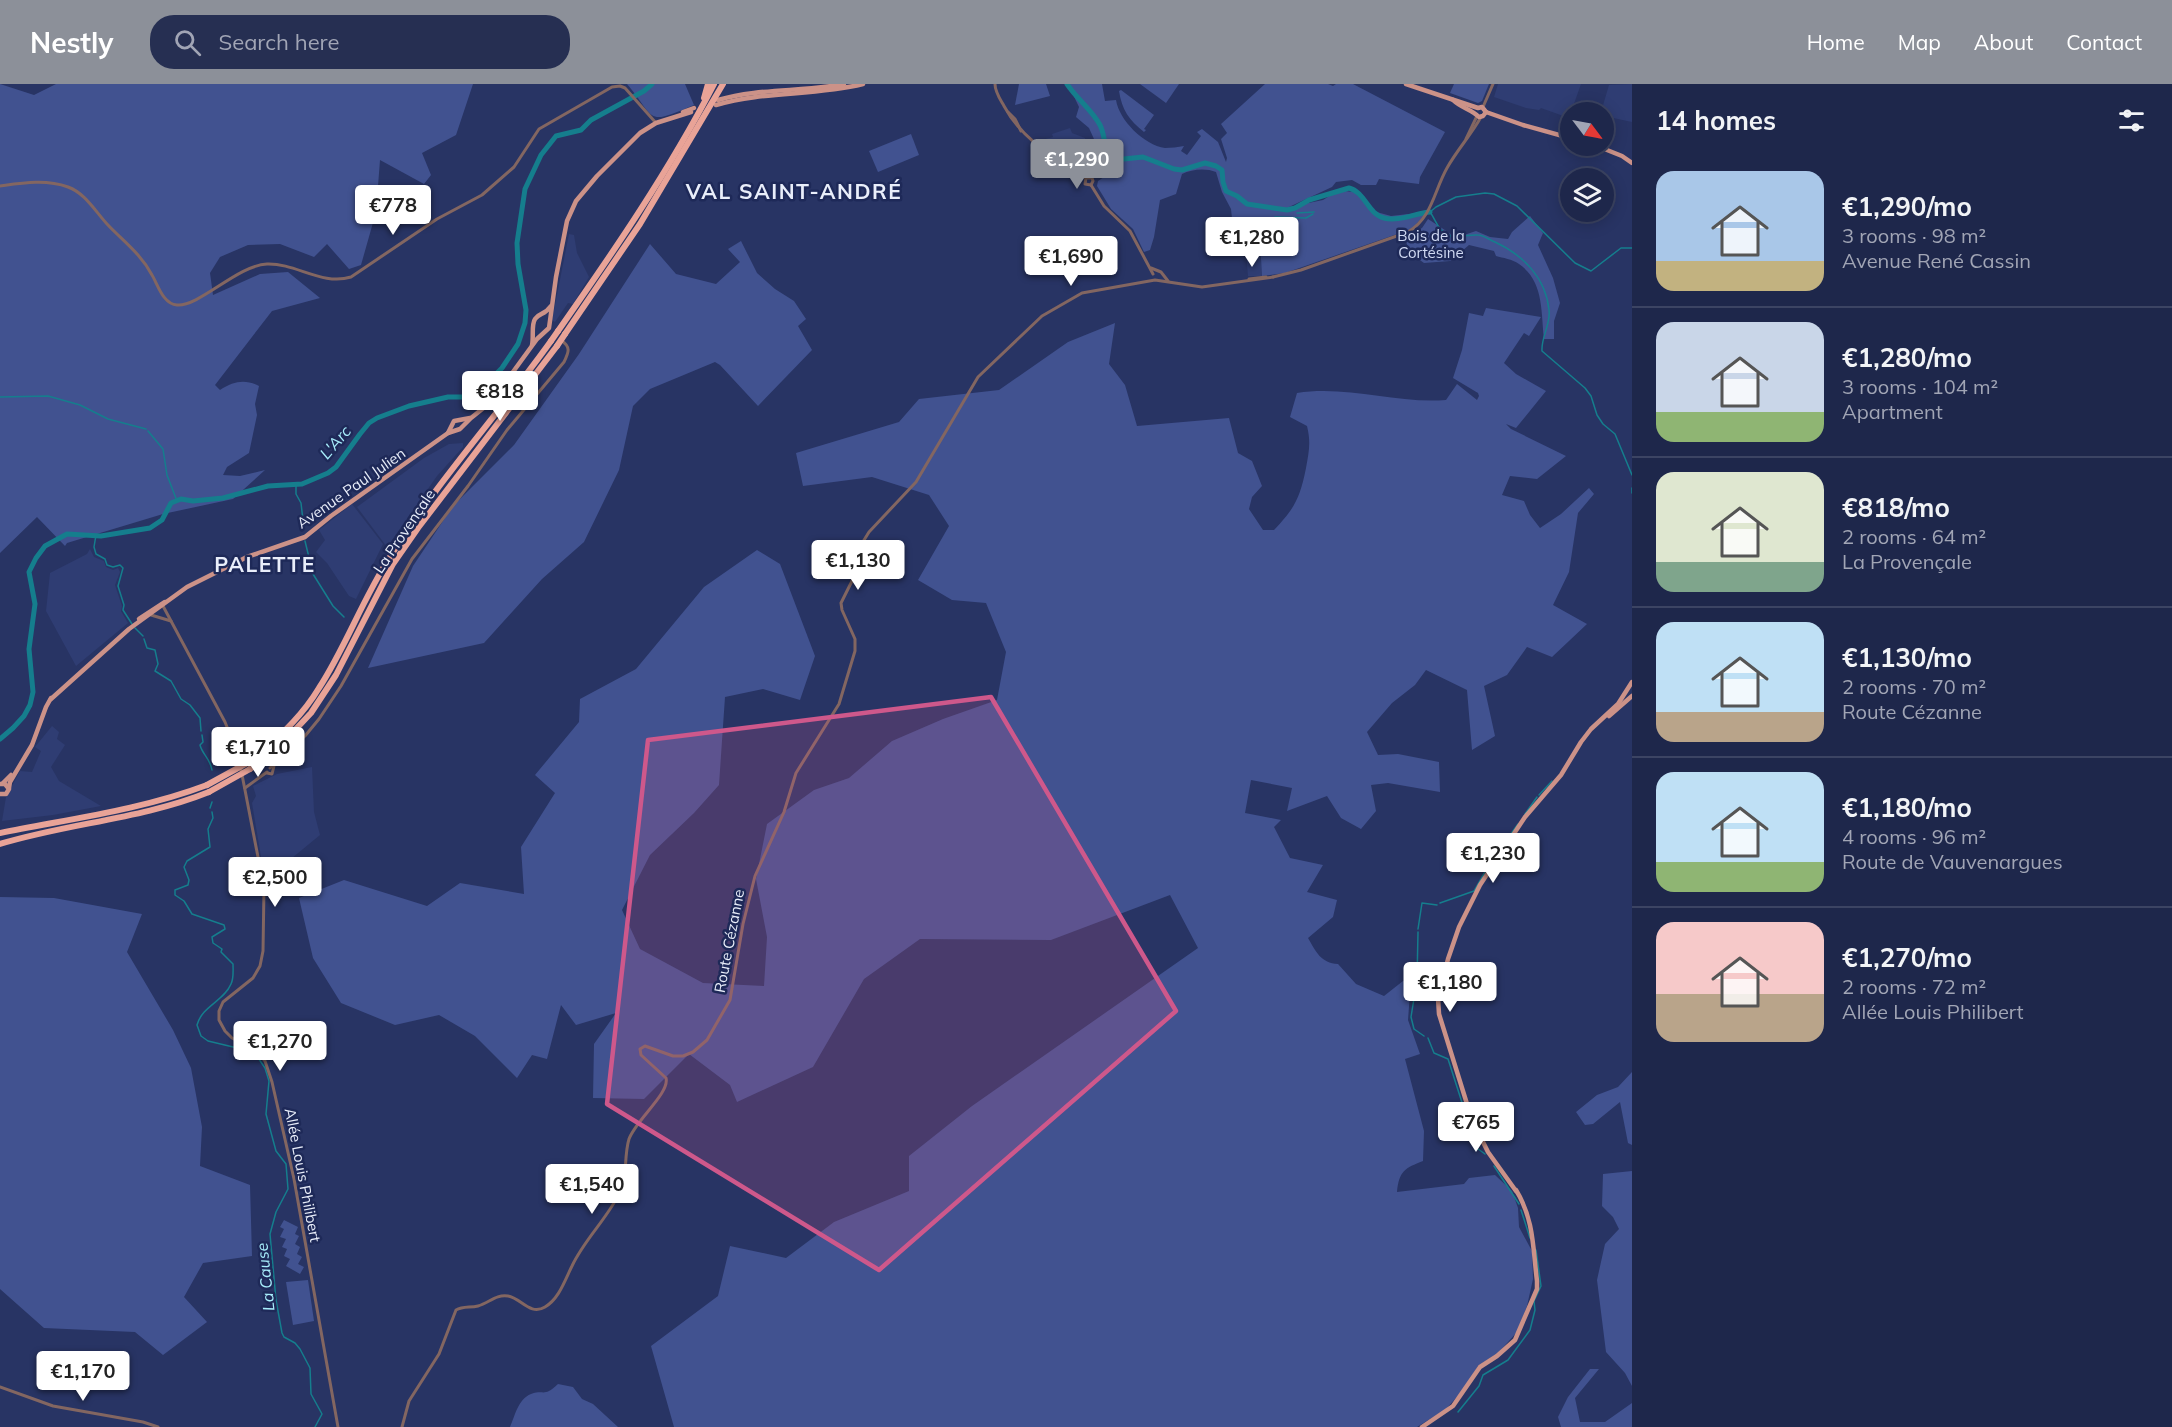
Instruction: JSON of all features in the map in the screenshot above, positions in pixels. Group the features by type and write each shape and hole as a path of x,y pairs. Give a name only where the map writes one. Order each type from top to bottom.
{"highway":[{"path":"694,112 708,84"},
{"name":"La Provençale","path":"0,844 50,830 148,811 208,788 280,746 311,713 336,675 393,564 634,220 694,112 720,85"},
{"name":"La Provençale","path":"553,335 640,224 720,85"},
{"name":"La Provençale","path":"0,833 146,804 208,788"}],"main road":[{"path":"844,84 749,92 717,102 816,93 863,84"},
{"path":"1406,84 1454,100 1480,112 1560,135"},
{"path":"553,335 549,321 550,310 567,221 576,201 621,150 640,133 656,123 694,112"},
{"path":"1614,153 1632,163"},
{"path":"531,347 535,318 550,310"},
{"path":"543,315 549,321"},
{"path":"534,330 553,335"},
{"name":"Avenue Paul Julien","path":"36,734 51,699 65,682 131,626 201,579 247,556 294,542 309,535 330,516 448,433 462,427 496,396 531,347 553,335"},
{"path":"448,433 454,421 471,418"},
{"path":"459,420 462,427"},
{"path":"452,424 456,430"},
{"name":"Avenue Paul Julien","path":"131,626 151,615 162,604"},
{"path":"1422,1427 1453,1406 1480,1367 1511,1344 1537,1289 1530,1222 1524,1203 1488,1152 1468,1108 1438,1009 1440,987 1466,911 1486,875 1535,804 1561,775 1585,737 1617,704 1632,682"},
{"path":"1585,737 1631,696 1626,690"},
{"path":"9,788 2,784 36,734"},
{"path":"1,796 7,793 36,734"}],"street":[{"path":"995,84 996,92 1022,132 1048,154 1086,178 1085,184 1091,185 1104,206 1130,231 1154,275 1160,280 1197,287 1301,270 1408,232 1421,224 1446,169 1473,132 1493,84"},
{"path":"0,186 44,183 74,189 133,248 145,263 166,299 174,305 190,302 243,272 263,264 277,265 330,279 341,280 351,277 437,219 488,190 514,167 535,132 608,89 623,86 656,123"},
{"path":"1154,275 1161,272 1170,282"},
{"name":"Route Cézanne","path":"402,1427 409,1401 441,1350 456,1310 462,1307 478,1306 502,1296 515,1299 533,1310 541,1310 561,1290 579,1252 622,1189 625,1154 634,1127 666,1088 666,1078 641,1055 640,1049 649,1047 678,1056 693,1052 707,1040 728,1006 732,995 743,924 755,876 781,821 796,773 838,704 855,651 855,639 841,603 852,581 858,553 865,537 912,487 978,377 1035,322 1083,293 1147,281 1154,275"},
{"path":"1160,280 1163,276"},
{"path":"245,788 273,773 272,769 275,765 305,736 319,718 341,686 412,559 468,486 507,430 564,362 569,350 568,346 553,335"},
{"name":"Allée Louis Philibert","path":"162,604 232,738 238,754 264,888 263,957 253,978 223,1002 219,1011 219,1020 232,1038 258,1052 265,1062 272,1083 294,1179 338,1427"},
{"path":"151,615 171,621"},
{"path":"0,1387 53,1406 143,1422 158,1427"}],"highlighted area":[{"path":"991,697 1176,1011 879,1270 607,1104 648,740"}],"shaded area":[{"path":"1498,84 1581,84 1575,102 1560,102 1560,115 1541,108 1539,110 1526,108 1494,97"},
{"path":"1632,84 1632,122 1614,118 1614,102 1604,102 1609,85"},
{"path":"1070,128 1072,133 1085,138 1085,156 1070,165 1040,143 1043,142 1042,140 1053,137 1052,134"},
{"path":"1248,222 1259,225 1262,276 1248,276 1245,240 1236,241 1236,227"},
{"path":"569,234 574,235 577,253 589,277 573,304 568,303 555,322 552,320"},
{"path":"463,443 463,447 437,476 387,547 357,507 424,458 449,444"},
{"path":"352,504 383,544 356,599 349,596 327,563 316,552 325,540 319,530"},
{"path":"90,549 94,557 104,561 106,567 113,570 118,568 120,572 115,585 122,606 121,611 128,623 76,666 46,611 50,573 87,554"},
{"path":"52,726 59,732 57,739 65,745 51,767 59,781 101,806 2,821 6,797 20,771 32,772 41,751 35,747"},
{"path":"312,767 314,812 320,835 269,877 264,875 252,803 256,796 253,786 277,774"}],"green space":[{"path":"0,84 34,95 56,84 473,84 456,135 422,153 431,175 424,184 380,160 376,212 361,265 349,269 327,244 314,257 280,244 248,245 220,257 210,273 213,295 260,274 288,272 320,298 272,311 215,385 220,390 240,382 249,382 259,386 255,404 257,415 249,453 227,467 223,475 240,476 265,470 233,499 163,514 67,543 65,546 37,517 0,553"},
{"path":"627,84 685,84 694,105 667,116 653,116"},
{"path":"1019,84 1046,84 1050,96 1015,105"},
{"path":"1068,84 1102,84 1105,101 1116,100 1127,123 1141,137 1157,146 1165,148 1184,146 1181,151 1187,155 1201,136 1197,132 1202,129 1218,142 1226,162 1227,158 1221,139 1227,133 1221,124 1265,84 1328,84 1333,86 1353,84 1445,132 1420,177 1419,184 1379,179 1376,185 1361,185 1352,180 1336,182 1332,187 1289,207 1323,200 1339,190 1359,193 1373,211 1391,216 1427,212 1413,228 1406,231 1285,273 1262,276 1259,225 1245,224 1233,228 1231,209 1222,192 1216,172 1195,170 1182,174 1176,194 1160,200 1150,250 1144,252 1133,229 1111,209 1097,186 1098,181 1107,175 1108,170 1089,128 1076,117 1079,107"},
{"path":"1140,84 1179,84 1166,103"},
{"path":"1454,84 1489,84 1482,101 1478,103 1450,93"},
{"path":"1121,90 1154,115 1144,132 1130,119 1124,109 1119,91"},
{"path":"911,134 919,155 878,172 869,151"},
{"name":"Bois de la Cortésine","path":"1530,216 1543,233 1538,245 1553,278 1560,303 1554,321 1554,339 1544,339 1537,288 1527,271 1519,264 1496,256 1494,251 1469,245 1450,261 1424,263 1410,253 1404,236 1422,228 1428,219 1451,234 1464,235 1476,231 1490,237 1508,239 1512,232"},
{"path":"741,241 757,273 775,289 794,301 806,319 798,326 812,350 758,406 715,362 650,389 633,406 619,470 584,542 542,579 484,643 368,668 413,566 453,506 514,445 579,354 650,244 676,274 716,284 740,262 728,249"},
{"path":"1486,308 1541,317 1529,336 1524,333 1504,363 1516,374 1546,391 1516,428 1506,424 1511,429 1566,456 1537,479 1510,476 1502,495 1524,501 1530,515 1540,528 1561,514 1589,488 1594,494 1578,513 1569,572 1553,605 1587,624 1552,657 1527,647 1507,675 1484,686 1495,736 1472,750 1467,690 1426,670 1415,685 1392,703 1367,732 1378,755 1398,754 1439,762 1440,792 1388,783 1371,785 1376,811 1361,829 1341,818 1327,796 1287,811 1292,788 1251,780 1245,813 1281,820 1274,827 1290,858 1323,865 1307,892 1337,900 1333,917 1308,938 1320,956 1338,964 1356,984 1384,996 1403,981 1411,980 1408,1020 1420,1054 1405,1059 1424,1131 1423,1161 1404,1171 1399,1179 1397,1192 1464,1184 1469,1178 1495,1175 1512,1191 1518,1208 1519,1227 1532,1251 1533,1279 1527,1306 1517,1332 1499,1352 1478,1366 1464,1389 1446,1409 1417,1427 674,1427 651,1346 718,1296 730,1246 786,1258 834,1222 909,1191 909,1156 972,1106 1198,948 1170,895 1051,940 920,939 864,979 813,1067 737,1102 730,1085 689,1054 644,1099 593,1098 594,1044 616,1013 576,1025 561,1005 547,1059 532,1055 517,1078 475,1036 439,1015 395,1025 341,1003 313,958 299,898 344,880 427,906 460,883 524,894 521,847 555,793 535,775 579,722 580,699 636,669 704,587 757,550 780,564 815,656 800,700 763,689 725,697 719,785 694,813 650,855 622,910 640,949 703,983 764,986 767,937 756,879 767,824 814,790 849,778 892,741 943,719 997,700 1006,652 986,603 952,600 918,580 949,526 929,495 872,477 803,486 796,453 899,422 919,399 999,390 1068,342 1115,323 1109,364 1125,385 1137,426 1229,418 1238,453 1252,461 1262,486 1252,497 1249,509 1263,530 1274,530 1296,502 1308,457 1307,426 1290,417 1297,393 1334,391 1428,401 1446,400 1457,384 1477,400 1478,393 1453,378 1462,350 1469,313 1483,316"},
{"path":"0,897 54,898 142,914 127,952 173,1030 191,1068 202,1127 200,1166 250,1185 252,1256 203,1263 184,1297 207,1322 163,1355 135,1332 44,1328 0,1289"},
{"path":"1632,1072 1632,1145 1628,1143 1620,1102 1593,1124 1585,1125 1576,1112 1597,1095 1618,1087"},
{"path":"1632,1171 1632,1386 1625,1373 1606,1352 1597,1280 1605,1244 1619,1229 1613,1217 1602,1206 1603,1174"},
{"path":"284,1220 298,1227 295,1234 299,1236 295,1244 300,1247 297,1254 302,1257 298,1264 304,1267 300,1274 286,1266 290,1259 284,1256 287,1249 282,1247 286,1239 280,1237 284,1229 280,1227"},
{"path":"308,1280 314,1321 293,1325 286,1282"},
{"path":"1590,1369 1599,1369 1575,1398 1580,1422 1605,1422 1632,1403 1632,1427 1561,1427 1558,1417 1568,1397"},
{"path":"558,1384 573,1387 582,1399 593,1404 618,1427 510,1427 518,1408 527,1396 547,1392"}],"waterway":[{"name":"L'Arc","path":"0,739 24,716 30,705 33,692 29,649 35,604 29,572 45,546 67,534 101,536 150,528 162,520 171,503 181,499 193,501 223,498 268,486 302,484 336,467 369,423 377,418 409,406 448,397 464,397 483,387 502,368 518,344 525,323 526,310 518,264 517,243 525,189 541,155 556,136 581,130 591,120 644,91 652,84"},
{"path":"1067,84 1097,120 1102,129 1106,149 1114,160 1143,157 1182,170 1205,163 1216,166 1222,170 1226,191 1247,204 1287,210 1309,200 1349,188 1359,194 1374,212 1384,218 1401,218 1430,212"},
{"path":"1632,248 1621,248 1591,271 1575,263 1517,206 1494,194 1456,197 1430,212 1446,234 1454,237 1482,236 1515,254 1538,278 1547,298 1549,310 1542,351 1585,388 1591,396 1597,415 1603,424 1615,434 1632,475"},
{"path":"1297,213 1314,212"},
{"path":"1275,217 1306,218 1313,214"},
{"path":"0,397 48,396 80,405 108,419 146,429"},
{"path":"148,431 163,449 167,475 177,501"},
{"path":"296,485 304,529"},
{"path":"1632,488 1632,493"},
{"name":"La Cause","path":"96,535 94,547 96,554 105,559 107,565 113,567 120,565 123,568 118,586 124,605 123,610 132,624"},
{"path":"305,541 313,574 333,606 344,617"},
{"name":"La Cause","path":"135,628 143,636"},
{"name":"La Cause","path":"144,639 147,648 155,650 158,664 155,671 171,681 181,699 190,705 200,718 201,731"},
{"name":"La Cause","path":"202,735 203,742 200,745 212,770"},
{"path":"1539,795 1552,781"},
{"path":"1525,814 1537,797"},
{"name":"La Cause","path":"210,808 212,802"},
{"name":"La Cause","path":"212,812 213,818 208,829 210,847 187,861 184,867 189,880 188,885 175,890 175,895 184,901 192,914 224,925 225,929 212,937 213,943 222,949 221,952 233,964 233,979 228,990 200,1018 197,1025 201,1036 208,1041 254,1052 265,1068 269,1081 266,1114 276,1151 286,1164 288,1189 276,1212 270,1234 276,1300 282,1333 300,1349 310,1368 311,1394 322,1414 315,1427"},
{"path":"1440,903 1474,891 1490,863 1518,824"},
{"path":"1418,929 1422,903 1437,905"},
{"path":"1418,932 1417,980 1411,1017 1414,1029 1424,1036"},
{"path":"1428,1038 1434,1053 1448,1059 1474,1136 1474,1146 1485,1154"},
{"path":"1494,1166 1519,1204"},
{"path":"1521,1210 1530,1238"},
{"path":"1458,1412 1479,1386 1483,1375 1508,1360 1530,1330 1535,1310 1534,1301 1541,1286 1536,1250"}],"district":[{"name":"VAL SAINT-ANDRÉ","path":"794,191"},
{"name":"PALETTE","path":"265,564"}]}
